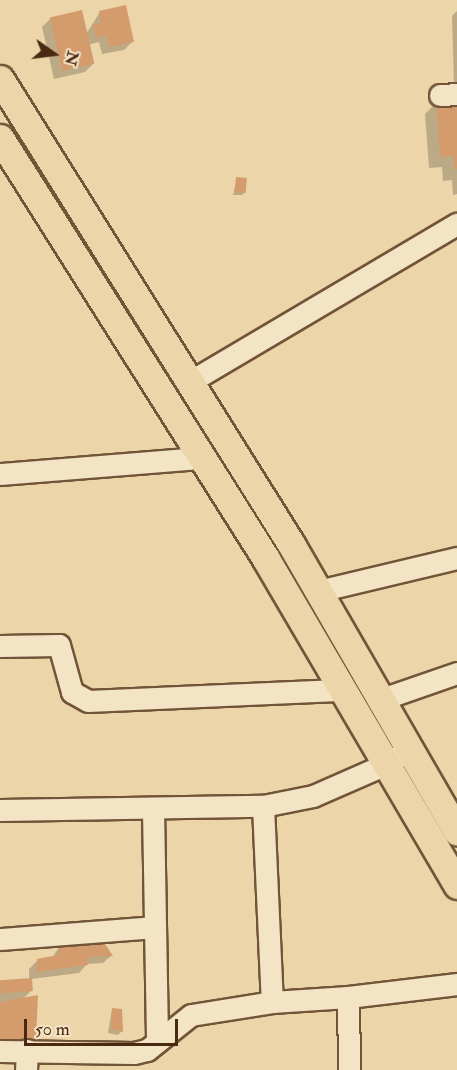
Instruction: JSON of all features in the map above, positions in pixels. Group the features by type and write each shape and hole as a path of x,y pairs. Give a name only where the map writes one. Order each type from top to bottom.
{"main road":[{"path":"0,79 291,544 457,831"},
{"path":"0,138 266,559 388,763 457,885"},
{"path":"266,559 291,544"}],"street":[{"path":"191,381 457,224"},
{"path":"0,474 201,458"},
{"path":"318,591 457,558"},
{"path":"0,646 59,645 72,693 88,701 344,690"},
{"path":"382,699 457,673"},
{"path":"0,810 263,807 313,796 388,763 410,748"},
{"path":"263,807 272,1002"},
{"path":"153,809 157,1041"},
{"path":"0,939 155,927"},
{"path":"0,1051 26,1060 133,1062 191,1015 272,1002 348,998 457,984"},
{"path":"348,998 349,1070"}],"building":[{"path":"126,5 134,42 109,47 106,35 96,38 93,24 101,23 99,11"},
{"path":"82,10 94,64 62,71 50,17"},
{"path":"457,99 457,169 454,170 453,156 440,157 436,101"},
{"path":"236,177 247,178 246,193 235,192"},
{"path":"60,943 105,944 113,956 87,957 88,965 36,972 37,959 58,955"},
{"path":"32,978 33,991 1,993 0,980"},
{"path":"38,995 36,1039 0,1039 0,1002"},
{"path":"112,1008 122,1009 123,1032 111,1029"}]}
